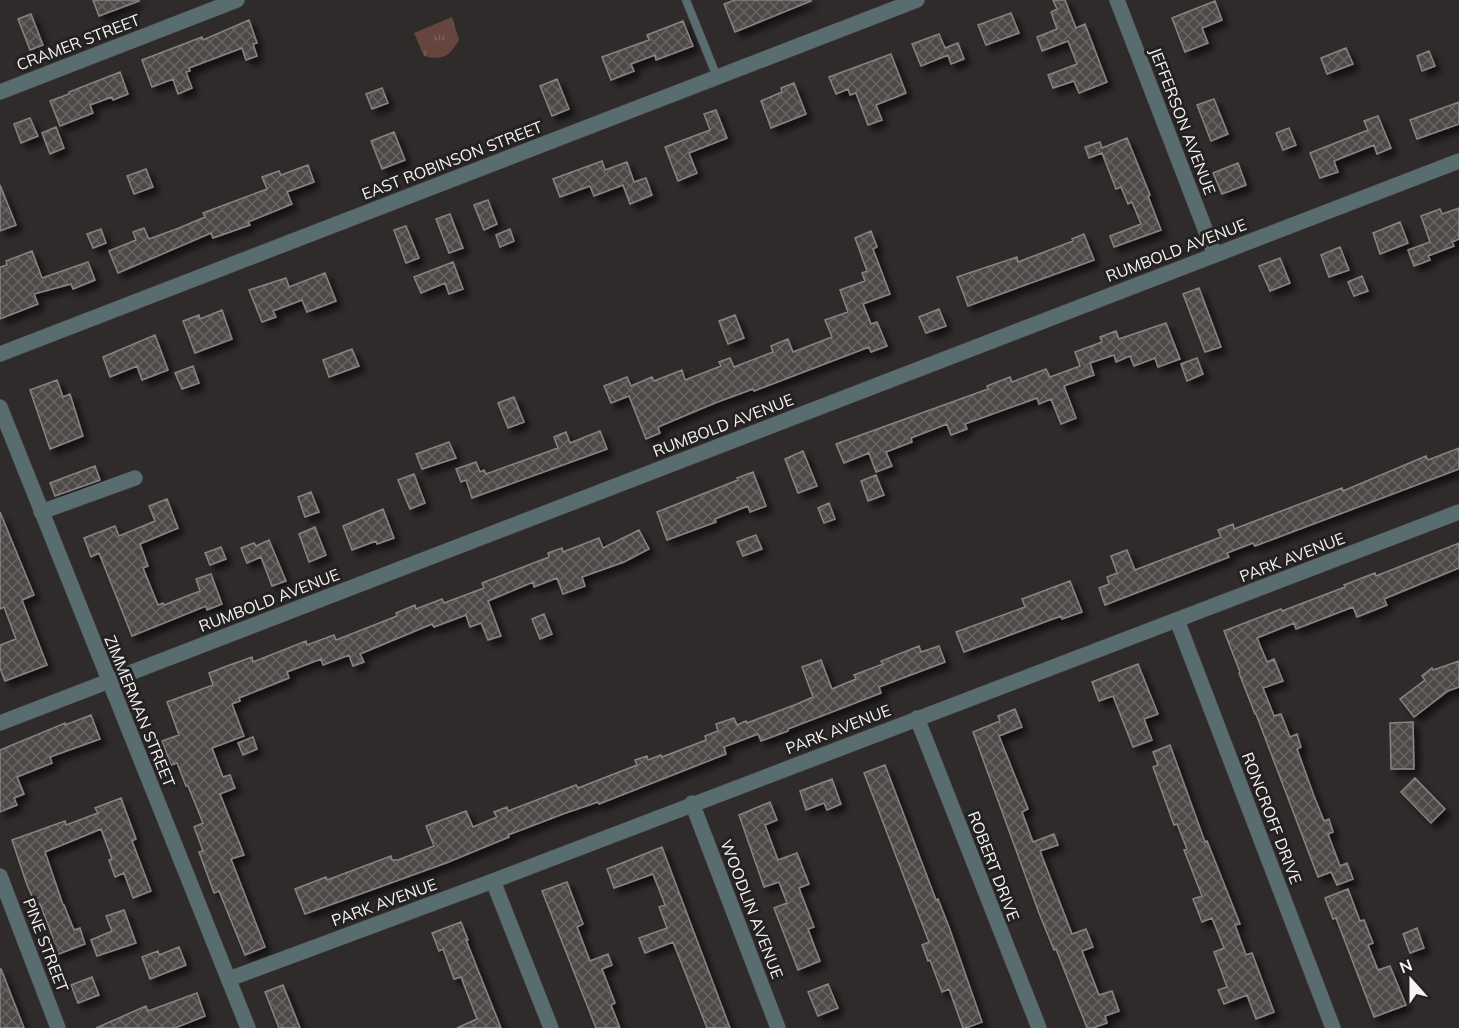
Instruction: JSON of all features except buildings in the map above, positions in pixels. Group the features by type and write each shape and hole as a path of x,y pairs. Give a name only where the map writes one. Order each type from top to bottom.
{"street":[{"name":"CRAMER STREET","path":"0,92 237,0"},
{"name":"EAST ROBINSON STREET","path":"0,354 917,0"},
{"name":"JEFFERSON AVENUE","path":"1117,0 1215,255"},
{"name":"RUMBOLD AVENUE","path":"0,723 1459,161"},
{"name":"ZIMMERMAN STREET","path":"0,407 248,1028"},
{"path":"41,512 135,478"},
{"name":"PARK AVENUE","path":"229,979 493,881 692,803 1459,512"},
{"name":"RONCROFF DRIVE","path":"1177,620 1333,1028"},
{"name":"ROBERT DRIVE","path":"917,718 1039,1028"},
{"name":"WOODLIN AVENUE","path":"692,803 778,1028"},
{"name":"PINE STREET","path":"0,876 58,1028"},
{"path":"493,881 551,1028"}],"lane":[{"path":"686,0 717,77"}],"green space":[{"path":"452,17 459,40 456,45 445,56 436,58 424,56 414,33"}]}
